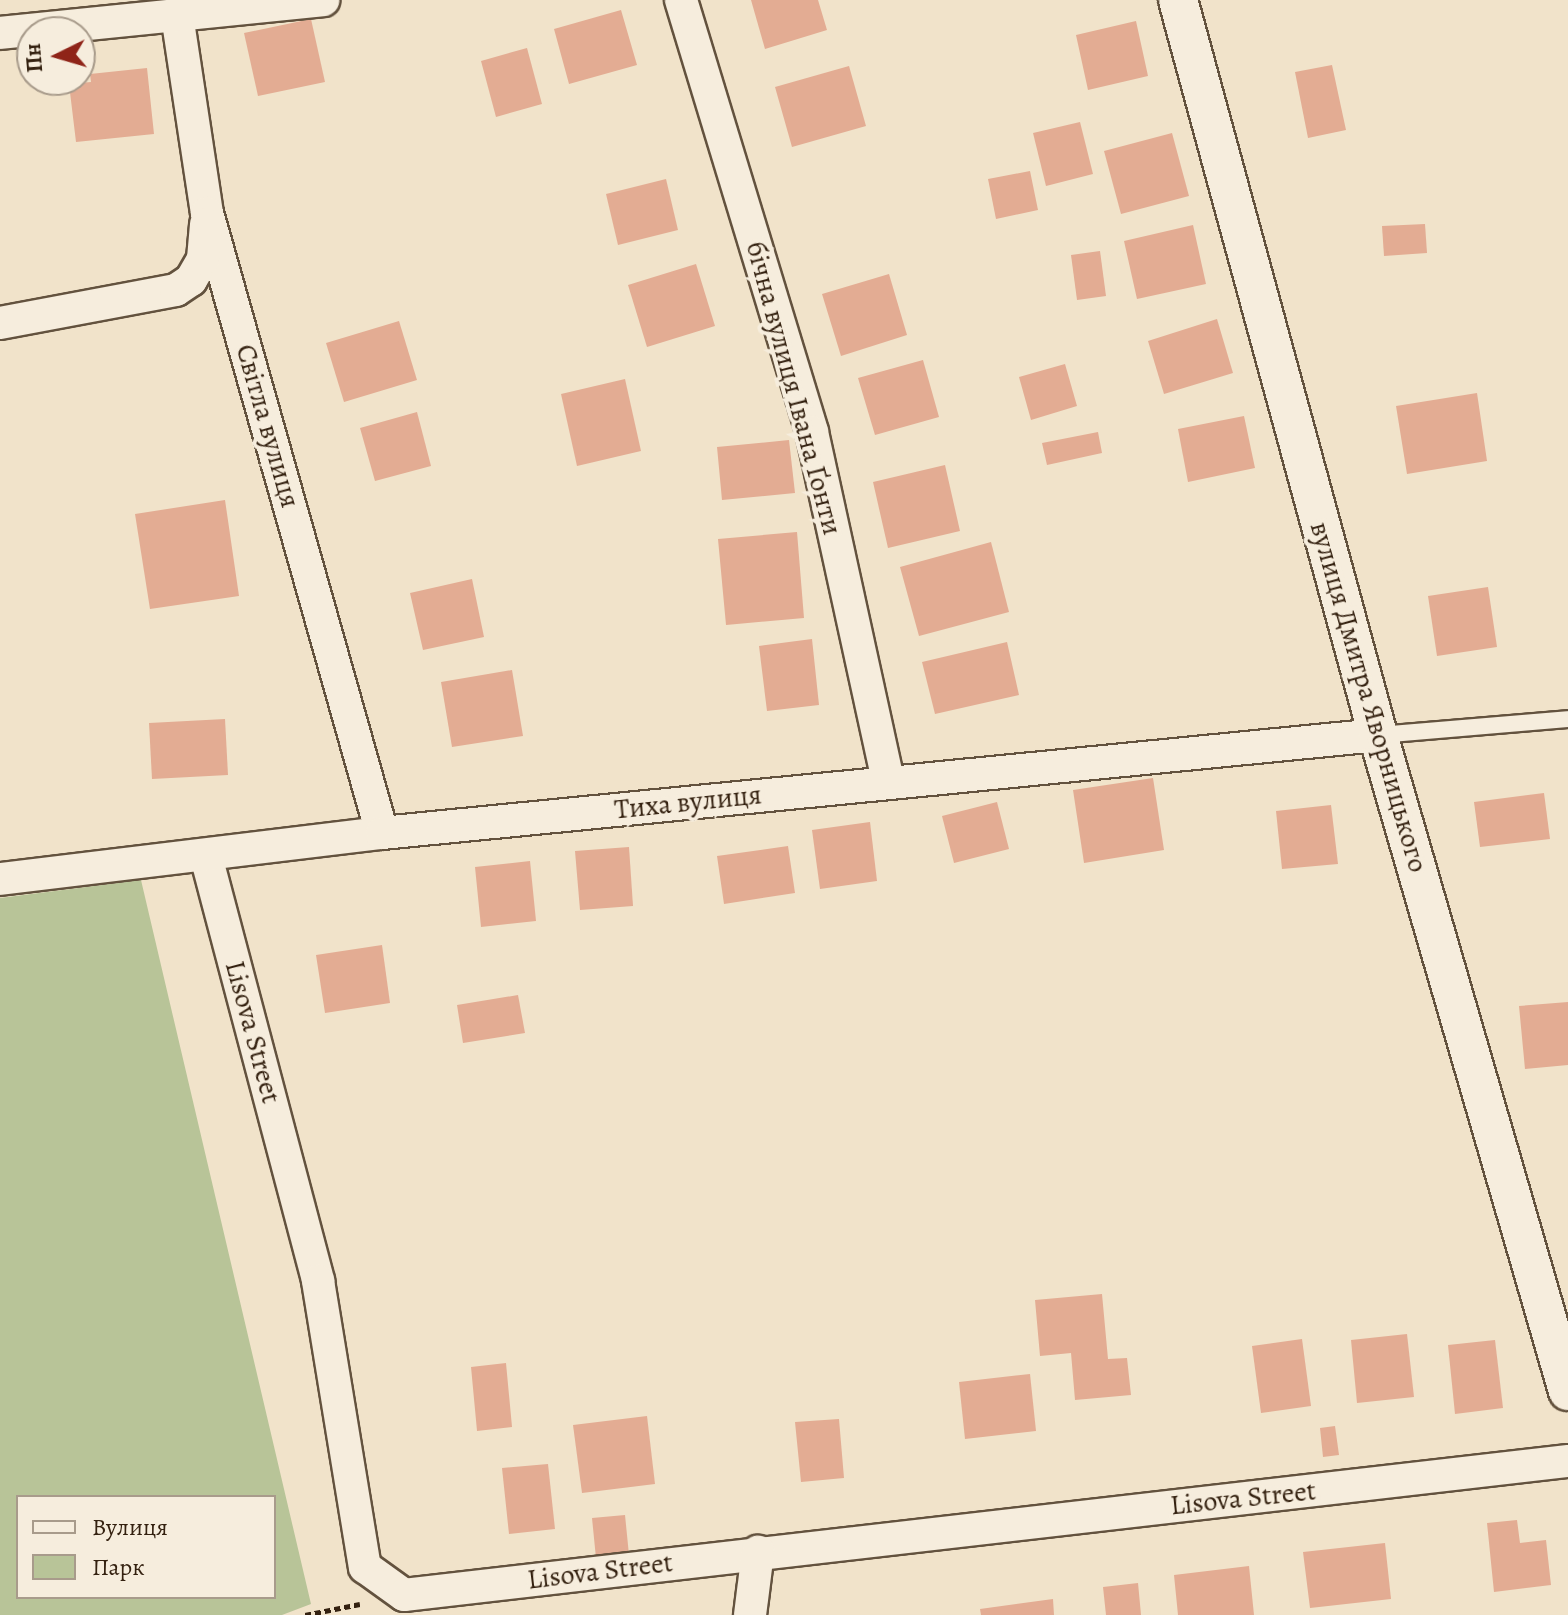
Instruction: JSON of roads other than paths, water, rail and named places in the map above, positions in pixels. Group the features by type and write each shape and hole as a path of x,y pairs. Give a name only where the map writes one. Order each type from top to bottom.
{"street":[{"path":"0,33 323,0"},
{"name":"бічна вулиця Івана Ґонти","path":"681,0 812,432 888,782"},
{"name":"вулиця Дмитра Яворницького","path":"1178,0 1378,735 1568,1391"},
{"name":"Світла вулиця","path":"177,15 207,213 382,833"},
{"path":"0,323 45,311 176,290 191,280 203,259 207,213"},
{"name":"Тиха вулиця","path":"0,879 382,833 1378,735"},
{"name":"Lisova Street","path":"206,856 318,1281 365,1567 404,1595 1568,1461"},
{"path":"750,1615 758,1552"}],"lane":[{"path":"1378,735 1568,719"}]}
